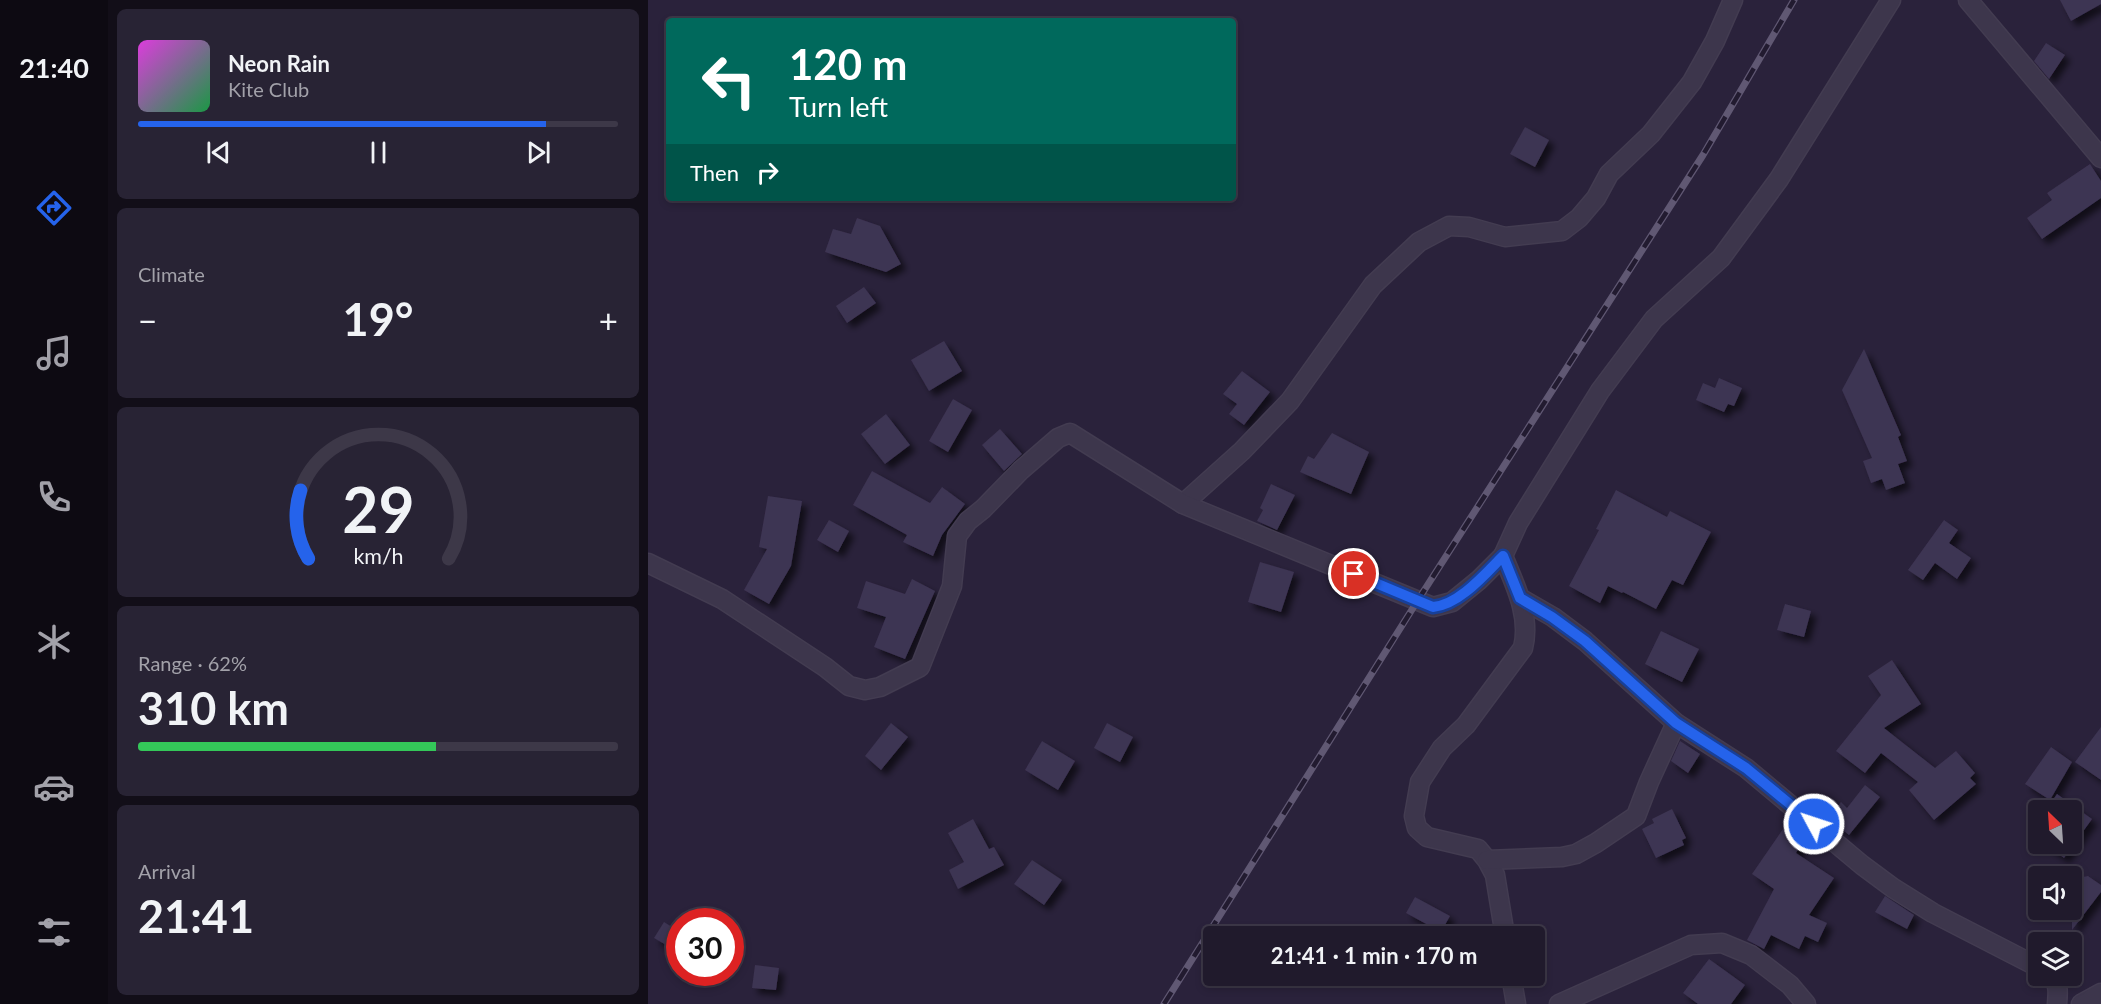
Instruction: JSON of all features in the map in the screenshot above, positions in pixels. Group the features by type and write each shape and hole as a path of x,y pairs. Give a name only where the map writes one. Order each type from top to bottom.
{"street":[{"path":"1183,504 1242,451 1290,401 1373,285 1419,242 1449,226 1469,227 1505,237 1562,231 1579,218 1596,198 1609,174 1651,134 1692,82 1715,41 1733,0"},
{"path":"648,563 722,599 825,667 849,686 865,690 880,687 920,667 952,586 957,536 968,521 1058,438 1070,433 1183,504 1433,607 1452,602 1503,556 1518,524 1600,391 1654,319 1721,258 1779,178 1891,0"},
{"path":"1968,0 2101,158"},
{"path":"1503,556 1520,598 1524,615 1527,634 1523,648 1466,725 1442,748 1420,782 1414,816 1417,828 1427,837 1478,849 1487,860 1495,875 1503,926"},
{"path":"1520,598 1552,617 1585,641 1676,723 1746,768 1893,888 1933,913 2028,962"},
{"path":"1487,860 1562,857 1576,854 1636,816 1676,723"},
{"path":"1559,1004 1691,945 1722,943 1751,956 1790,985 1806,1004"},
{"path":"1513,986 1516,1004"},
{"path":"2057,986 2057,1004"},
{"path":"2081,1004 2101,993"}],"building":[{"path":"2060,0 2101,0 2101,4 2071,21"},
{"path":"2046,43 2065,55 2049,79 2034,61"},
{"path":"1525,127 1549,140 1535,167 1510,154"},
{"path":"2090,164 2101,181 2101,198 2042,239 2027,218 2052,200 2047,193"},
{"path":"857,218 880,226 901,264 886,272 825,252 833,229 851,234"},
{"path":"864,287 876,303 847,323 836,306"},
{"path":"944,341 962,371 929,391 911,360"},
{"path":"1864,349 1901,435 1898,437 1907,461 1898,464 1905,483 1886,490 1882,479 1871,483 1863,461 1872,458 1842,390"},
{"path":"1242,371 1270,392 1244,425 1229,414 1237,404 1223,394"},
{"path":"1719,378 1742,388 1734,406 1728,404 1724,412 1696,400 1703,383 1715,388"},
{"path":"953,399 972,410 948,452 929,441"},
{"path":"886,414 910,445 885,464 861,434"},
{"path":"1000,429 1022,454 1004,471 982,445"},
{"path":"1332,433 1369,452 1351,494 1300,472 1308,456 1314,459"},
{"path":"872,471 930,503 942,487 965,504 942,535 933,556 903,542 907,535 853,505"},
{"path":"1271,484 1295,495 1277,530 1257,521"},
{"path":"1616,490 1667,517 1670,511 1711,532 1683,585 1672,580 1656,609 1608,586 1600,603 1569,586 1599,530 1596,529"},
{"path":"768,496 802,501 791,566 769,604 744,590 767,549 759,547"},
{"path":"829,520 849,531 838,552 817,540"},
{"path":"1944,520 1958,530 1949,543 1971,558 1957,579 1935,563 1923,580 1908,570"},
{"path":"1260,562 1294,572 1281,612 1248,602"},
{"path":"912,579 935,591 905,659 874,647 886,617 857,608 866,581 905,594"},
{"path":"1785,604 1811,611 1804,637 1777,630"},
{"path":"1661,631 1699,649 1682,682 1645,664"},
{"path":"1892,660 1921,704 1884,728 1935,768 1956,751 1975,773 1970,778 1976,784 1934,820 1909,790 1918,782 1881,753 1865,773 1836,751 1881,695 1868,676"},
{"path":"891,723 908,737 881,770 865,756"},
{"path":"1107,723 1133,737 1120,762 1094,748"},
{"path":"2101,727 2101,780 2075,762"},
{"path":"1042,741 1075,761 1058,790 1025,770"},
{"path":"1680,741 1700,754 1688,773 1671,761"},
{"path":"2051,747 2072,762 2050,800 2025,784"},
{"path":"1865,785 1880,797 1849,835 1828,818 1841,802 1847,808"},
{"path":"2057,794 2065,800 2053,800"},
{"path":"1672,809 1686,838 1682,840 1684,845 1656,858 1642,829 1654,823 1652,819"},
{"path":"2082,812 2092,819 2082,833"},
{"path":"973,819 989,849 994,847 1004,865 958,889 949,870 964,862 948,833"},
{"path":"1783,829 1803,841 1796,853 1834,878 1809,915 1827,923 1818,942 1805,936 1799,949 1771,935 1764,949 1747,940 1774,889 1752,874"},
{"path":"1032,860 1062,880 1044,905 1014,884"},
{"path":"2088,876 2101,885 2101,892 2082,917 2082,877"},
{"path":"1885,896 1914,915 1907,929 1875,912"},
{"path":"1415,897 1450,916 1444,926 1430,926 1406,913"},
{"path":"2072,920 2080,920 2072,930"},
{"path":"664,922 666,923 666,945 654,938"},
{"path":"1709,959 1745,985 1731,1004 1698,1004 1683,993"},
{"path":"755,965 779,968 776,990 752,988"}],"railway":[{"path":"1164,1004 1418,600 1703,155 1794,0"}],"route":[{"path":"1354,574 1433,607 1440,607 1452,602 1503,556 1520,598 1552,617 1585,641 1676,723 1746,768 1814,824"}]}
